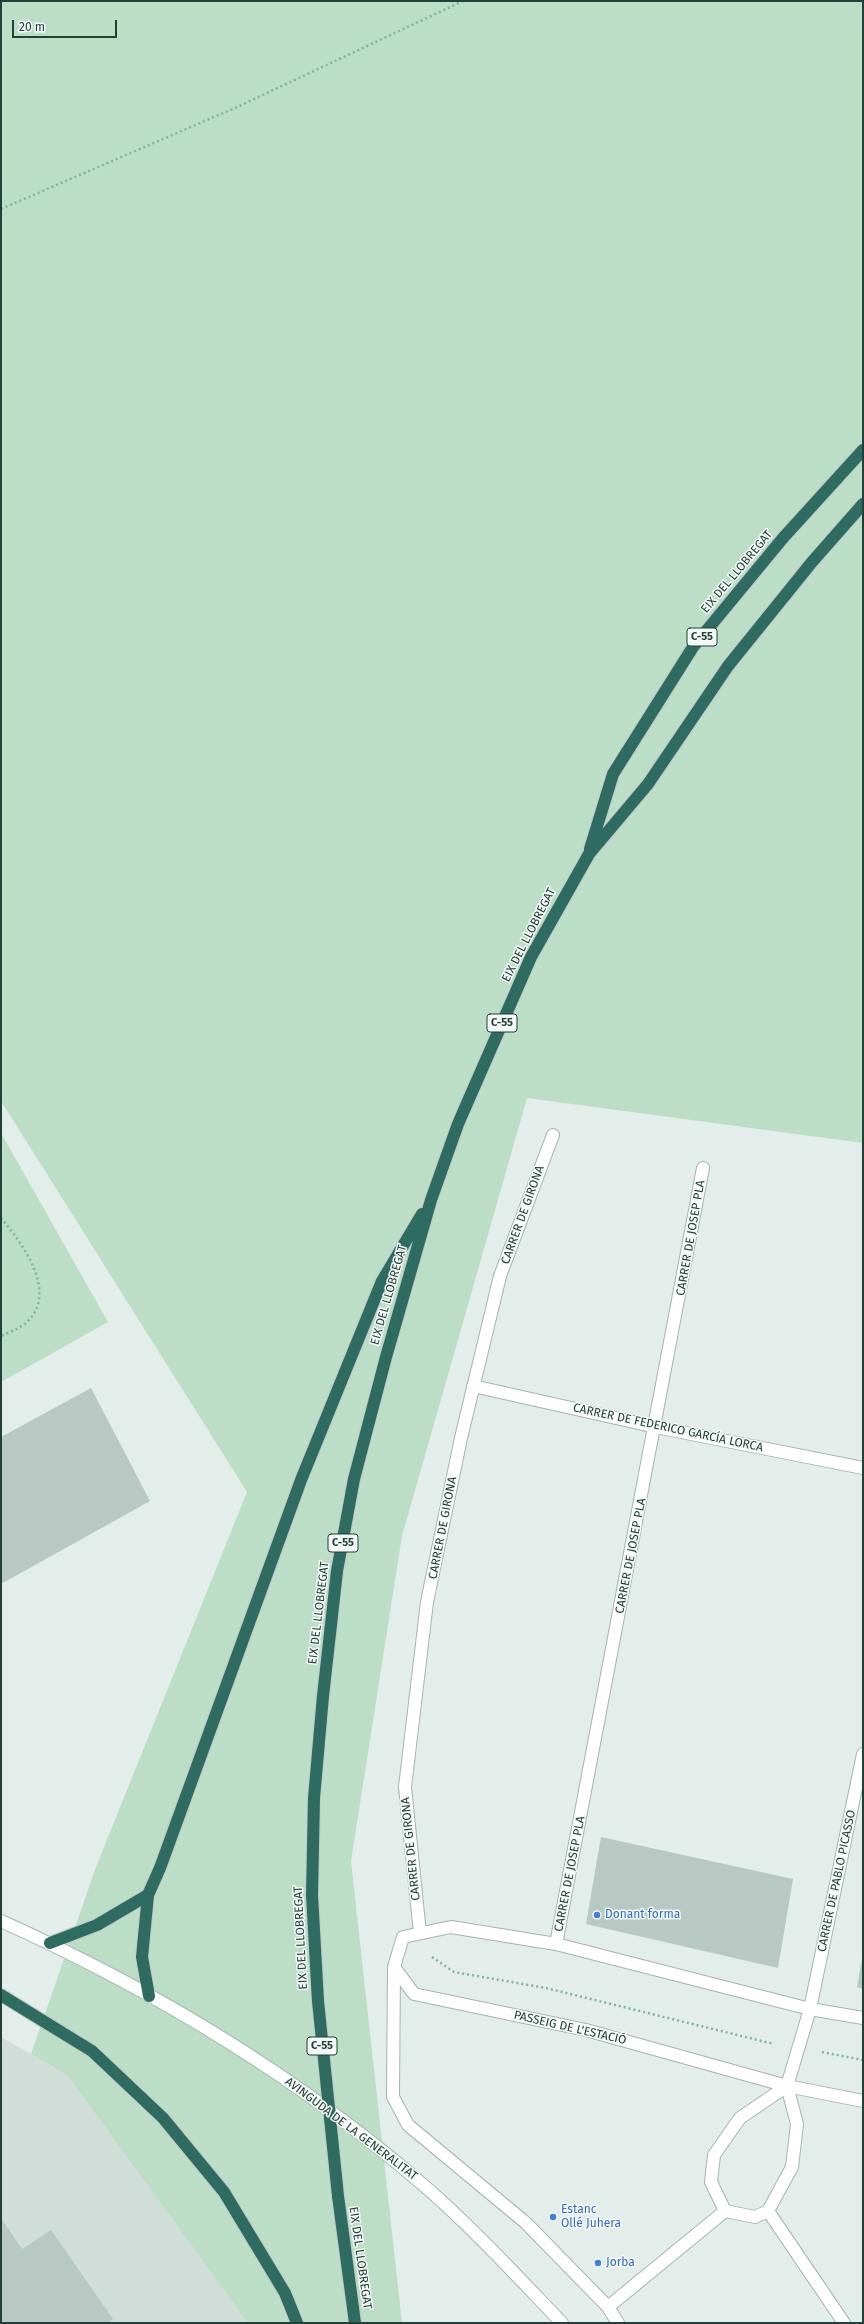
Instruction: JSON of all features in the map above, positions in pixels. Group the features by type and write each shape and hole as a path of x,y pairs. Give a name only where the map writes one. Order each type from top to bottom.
{"highway":[{"name":"EIX DEL LLOBREGAT","path":"589,854 613,774 693,647 783,538 863,450"},
{"name":"EIX DEL LLOBREGAT","path":"355,2323 338,2196 323,2062 312,1895 315,1790 337,1571 356,1471 386,1357 431,1200 458,1124 531,957 589,854 648,784 728,666 812,562 863,504"},
{"path":"150,1996 142,1957 148,1895 160,1868 301,1480 337,1391 382,1281 431,1200"},
{"path":"50,1943 97,1925 148,1895"},
{"path":"1,1994 92,2051 163,2118 224,2192 284,2293 297,2323"}],"street":[{"name":"CARRER DE GIRONA","path":"420,1933 405,1787 428,1602 473,1386 500,1276 552,1135"},
{"name":"CARRER DE JOSEP PLA","path":"556,1944 656,1427 703,1168"},
{"name":"CARRER DE FEDERICO GARCÍA LORCA","path":"473,1386 656,1427 863,1468"},
{"name":"CARRER DE PABLO PICASSO","path":"810,2009 863,1754"},
{"name":"AVINGUDA DE LA GENERALITAT","path":"1,1921 50,1943 150,1996 301,2088 367,2138 422,2184 484,2243 562,2323"},
{"path":"618,2323 608,2307 526,2223 408,2125 392,2097 394,1967 403,1937 451,1927 556,1944 810,2009 863,2018"},
{"name":"PASSEIG DE L'ESTACIÓ","path":"394,1967 414,1994 586,2030 787,2086 863,2101"},
{"path":"608,2307 725,2211 755,2216 768,2211 792,2167 797,2124 787,2086 810,2009"},
{"path":"725,2211 711,2182 714,2155 740,2118 787,2086"},
{"path":"768,2211 844,2323"}],"path":[{"path":"1,209 237,107 464,1"},
{"path":"1,1218 14,1233 35,1271 40,1293 36,1310 28,1322 1,1336"},
{"path":"403,1937 454,1972 546,1988 799,2048 863,2060"}],"shaded area":[{"path":"1,2037 67,2075 248,2323 1,2323"}],"green space":[{"path":"1,1 863,1 863,1143 527,1098 402,1536 351,1861 402,2323 248,2323 67,2075 31,2054 96,1867 247,1492 1,1101"},
{"path":"1,1133 108,1322 1,1382"}],"building":[{"path":"91,1388 150,1501 1,1584 1,1437"},
{"path":"601,1837 793,1879 778,1968 586,1924"},
{"path":"863,1959 863,1989 857,1987"},
{"path":"1,2218 22,2249 51,2230 113,2319 108,2323 1,2323"}],"place":[{"name":"Donant forma","path":"597,1915"},
{"name":"Estanc Ollé Juhera","path":"553,2217"},
{"name":"Jorba","path":"598,2263"}]}
